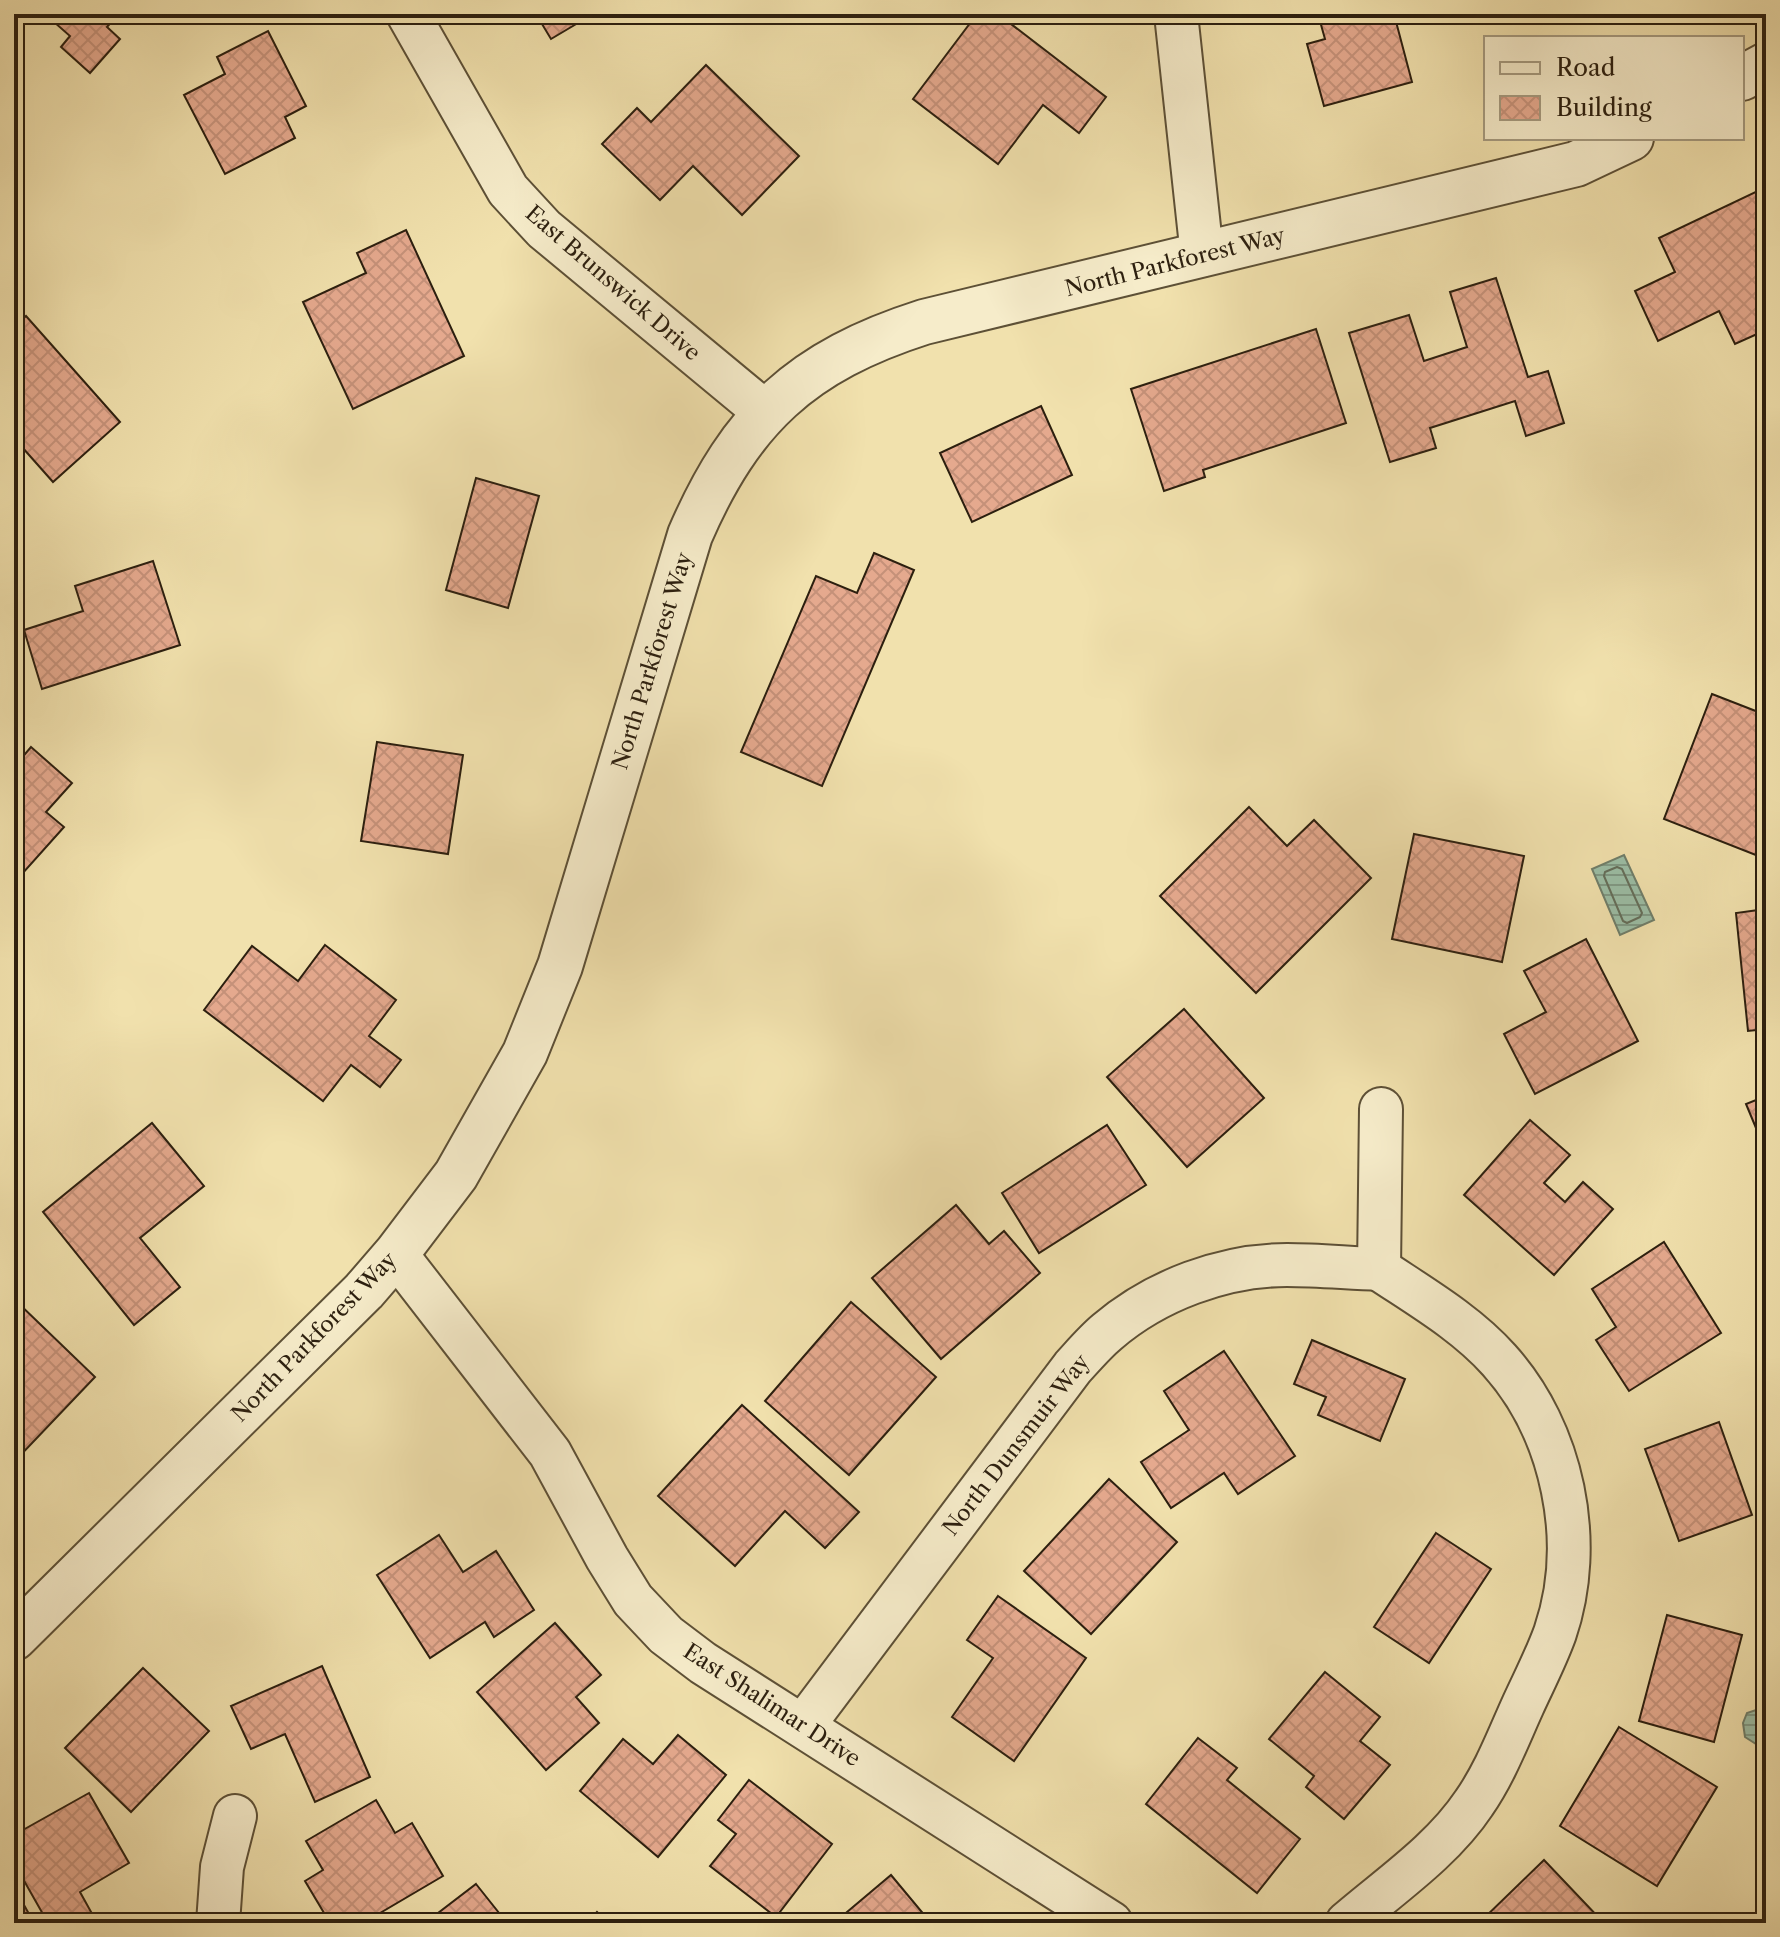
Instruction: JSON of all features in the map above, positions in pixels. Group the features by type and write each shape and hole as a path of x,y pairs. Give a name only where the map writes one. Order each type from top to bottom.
{"street":[{"name":"East Brunswick Drive","path":"408,14 508,190 544,229 765,412"},
{"path":"1176,14 1202,255"},
{"path":"1744,77 1766,65"},
{"name":"North Parkforest Way","path":"14,1638 364,1291 456,1175 525,1053 560,966 690,535 709,490 735,448 765,412 838,356 881,336 924,322 1576,164 1627,140"},
{"path":"1347,1923 1444,1839 1474,1803 1498,1762 1555,1632 1566,1584 1569,1535 1563,1486 1549,1441 1528,1399 1500,1361 1466,1328 1379,1269 1381,1109"},
{"name":"East Shalimar Drive","path":"396,1254 550,1453 633,1600 666,1635 703,1663 1111,1923"},
{"name":"North Dunsmuir Way","path":"803,1726 1073,1367 1108,1331 1169,1293 1238,1269 1285,1265 1379,1269"},
{"path":"218,1923 222,1867 235,1816"}],"water":[{"path":"1624,855 1654,920 1620,935 1592,869"},
{"path":"1766,1709 1766,1744 1756,1744 1745,1737 1743,1723 1747,1713"}],"building":[{"path":"45,14 118,14 107,27 120,39 90,73 61,47 70,36"},
{"path":"536,14 593,14 551,39"},
{"path":"977,14 998,14 1106,97 1079,133 1043,105 998,164 913,99"},
{"path":"1318,14 1394,14 1412,82 1324,106 1307,44 1325,39"},
{"path":"268,31 306,106 285,117 295,138 225,174 184,95 225,74 217,57"},
{"path":"706,65 799,156 742,215 693,166 660,200 602,144 637,108 651,122"},
{"path":"1766,187 1766,330 1735,344 1719,311 1658,341 1635,291 1675,272 1659,238"},
{"path":"406,230 464,356 353,409 303,302 366,273 357,253"},
{"path":"1496,278 1528,377 1548,371 1564,423 1526,436 1515,401 1430,428 1436,448 1390,462 1349,333 1409,315 1424,361 1467,347 1450,292"},
{"path":"26,316 120,422 53,482 14,438 14,327"},
{"path":"1316,329 1346,423 1203,470 1205,477 1164,491 1131,389"},
{"path":"1041,406 1072,475 972,522 940,453"},
{"path":"476,478 539,496 508,608 446,590"},
{"path":"874,553 914,570 822,786 741,752 816,576 857,593"},
{"path":"153,561 180,645 42,689 24,630 83,611 75,586"},
{"path":"1712,694 1766,715 1766,859 1664,819"},
{"path":"377,742 463,755 448,854 361,841"},
{"path":"31,747 72,783 46,812 64,827 14,883 14,767"},
{"path":"1249,807 1287,846 1314,820 1371,878 1256,993 1160,896"},
{"path":"1414,834 1524,856 1502,962 1392,939"},
{"path":"1766,909 1766,1029 1748,1031 1736,913"},
{"path":"1586,939 1638,1041 1535,1094 1504,1034 1546,1012 1524,971"},
{"path":"325,945 396,1000 369,1036 401,1060 380,1087 351,1065 323,1101 204,1010 252,946 298,981"},
{"path":"1184,1009 1264,1098 1187,1167 1107,1077"},
{"path":"1766,1096 1766,1152 1746,1104"},
{"path":"1530,1120 1570,1155 1544,1183 1565,1202 1583,1182 1613,1209 1554,1275 1464,1195"},
{"path":"152,1123 204,1186 140,1238 180,1287 134,1325 43,1212"},
{"path":"1107,1125 1146,1185 1039,1253 1002,1193"},
{"path":"956,1205 989,1244 1004,1231 1040,1273 941,1359 872,1278"},
{"path":"1664,1242 1721,1333 1629,1391 1596,1340 1616,1327 1592,1289"},
{"path":"14,1299 95,1377 14,1462"},
{"path":"851,1302 936,1377 849,1475 765,1401"},
{"path":"1312,1340 1405,1379 1380,1441 1318,1415 1326,1397 1294,1384"},
{"path":"1224,1351 1295,1456 1238,1494 1224,1473 1171,1508 1141,1462 1189,1430 1164,1391"},
{"path":"742,1405 859,1512 825,1548 785,1511 735,1566 658,1496"},
{"path":"1719,1422 1752,1515 1679,1541 1645,1449"},
{"path":"1109,1479 1177,1542 1091,1634 1024,1571"},
{"path":"1436,1533 1491,1569 1429,1663 1374,1627"},
{"path":"439,1535 463,1572 496,1551 534,1610 494,1637 485,1622 430,1658 377,1575"},
{"path":"998,1596 1086,1658 1014,1761 952,1717 993,1658 967,1640"},
{"path":"1667,1615 1742,1635 1714,1742 1639,1721"},
{"path":"555,1623 601,1675 576,1697 599,1723 546,1770 477,1692"},
{"path":"322,1666 370,1777 315,1802 285,1734 251,1749 231,1706"},
{"path":"143,1668 209,1731 131,1812 65,1748"},
{"path":"1325,1672 1380,1717 1360,1741 1390,1765 1344,1819 1306,1787 1314,1776 1269,1739"},
{"path":"1619,1727 1717,1787 1657,1886 1560,1826"},
{"path":"678,1735 726,1775 658,1857 580,1791 623,1739 653,1764"},
{"path":"1198,1738 1237,1768 1227,1780 1300,1839 1257,1893 1146,1804"},
{"path":"749,1780 832,1844 776,1917 710,1866 736,1834 718,1820"},
{"path":"89,1793 129,1863 80,1892 95,1919 88,1923 48,1923 14,1863 14,1835"},
{"path":"376,1800 395,1833 412,1823 443,1876 363,1923 330,1923 305,1881 323,1870 306,1841"},
{"path":"1544,1860 1602,1921 1600,1923 1479,1923"},
{"path":"891,1875 931,1923 834,1923"},
{"path":"476,1884 507,1923 425,1923"},
{"path":"14,1887 34,1923 14,1923"},
{"path":"597,1912 609,1923 587,1923"}]}
